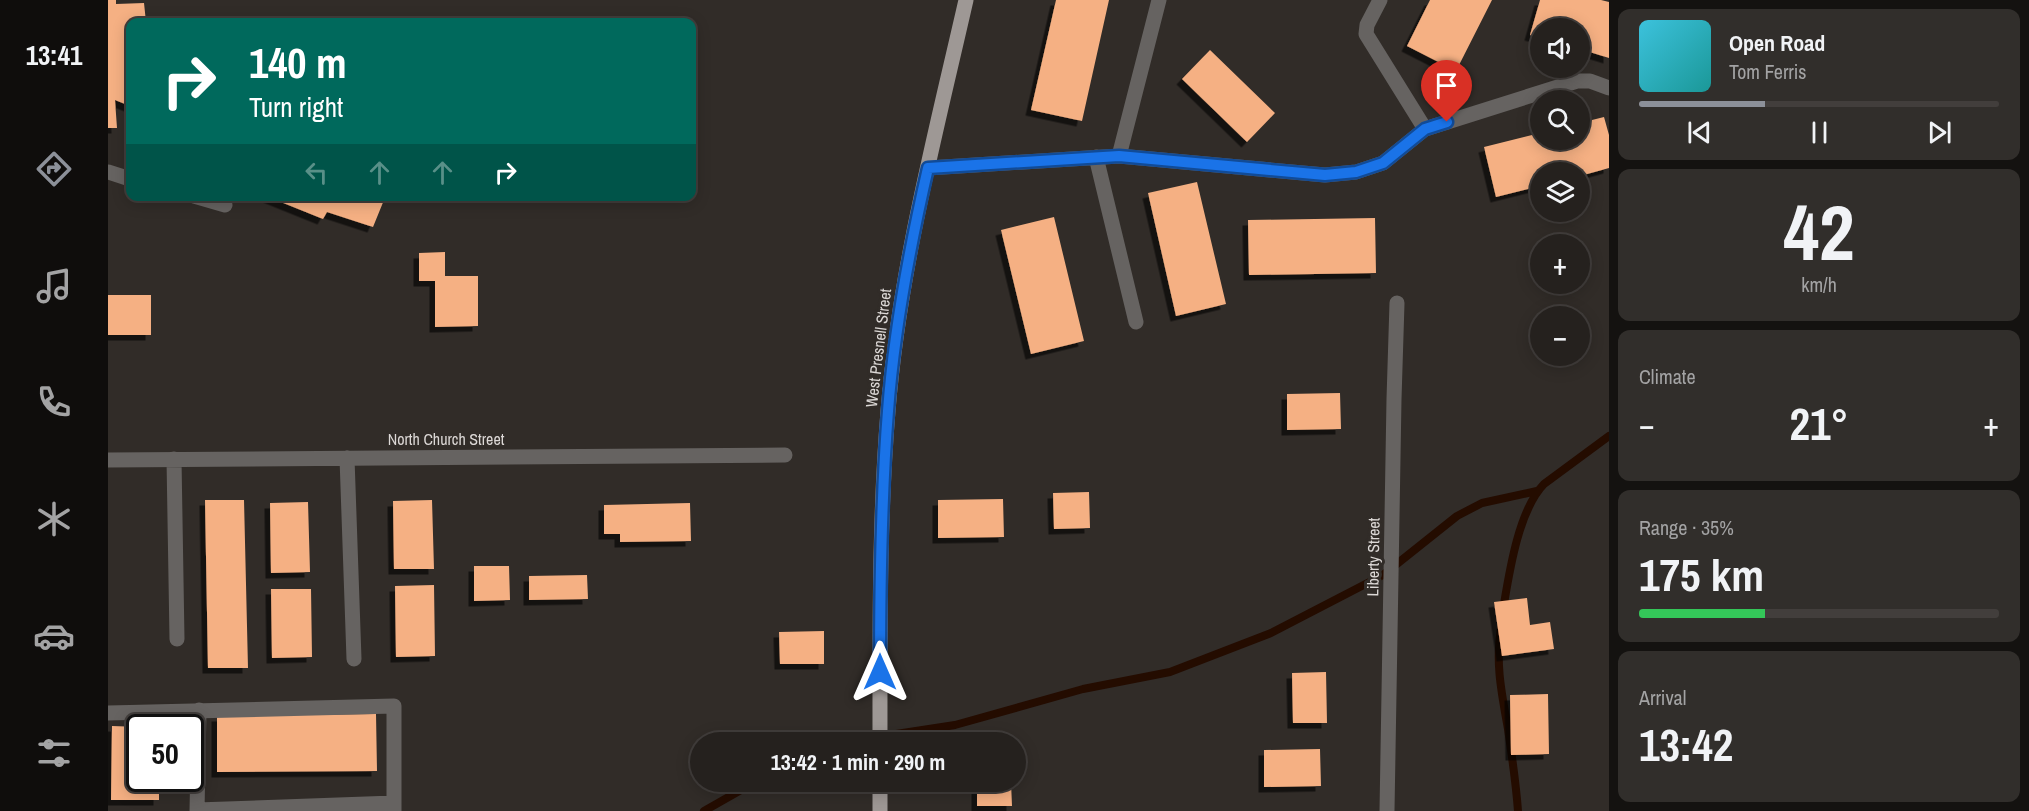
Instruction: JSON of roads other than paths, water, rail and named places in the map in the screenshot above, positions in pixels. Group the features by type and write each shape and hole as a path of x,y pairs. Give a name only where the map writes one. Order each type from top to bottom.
{"main road":[{"name":"West Presnell Street","path":"880,732 880,554 888,409 906,277 966,0"},
{"path":"880,792 880,811"}],"street":[{"path":"1119,156 1159,0"},
{"path":"1380,0 1366,25 1366,34 1425,129"},
{"path":"928,168 1119,156 1325,175 1356,172 1383,163 1425,129 1577,81 1590,81 1609,88"},
{"path":"1096,157 1136,322"},
{"path":"108,172 126,178"},
{"path":"211,201 225,205"},
{"name":"Liberty Street","path":"1387,811 1397,303"},
{"name":"North Church Street","path":"108,460 785,455"},
{"path":"347,458 354,659"},
{"path":"174,459 177,639"},
{"path":"108,712 200,710 394,706 394,807 197,810 200,710"}],"waterway":[{"path":"1503,610 1521,526 1535,496 1544,484 1609,436"},
{"path":"909,732 955,725 1083,689 1170,672 1271,633 1383,575 1457,516 1482,503 1537,491"},
{"path":"1501,628 1500,679 1518,811"},
{"path":"704,811 737,792"}]}
